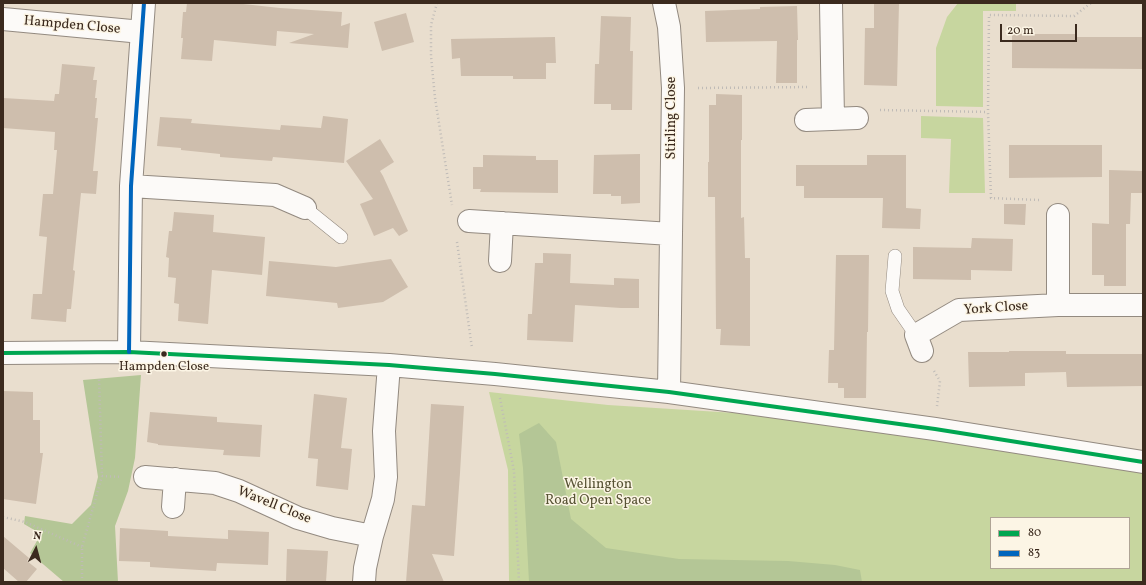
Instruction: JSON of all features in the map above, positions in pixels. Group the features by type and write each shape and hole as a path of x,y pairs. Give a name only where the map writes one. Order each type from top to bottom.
{"street":[{"path":"129,352 131,186 144,3"},
{"name":"Stirling Close","path":"664,3 669,27 674,88 669,392"},
{"path":"831,3 833,119"},
{"name":"Hampden Close","path":"3,19 142,32"},
{"path":"806,120 857,118"},
{"path":"131,186 275,195 305,208"},
{"path":"1058,215 1058,305"},
{"path":"459,223 502,223 671,234"},
{"path":"500,261 502,223"},
{"name":"York Close","path":"919,343 959,310 1058,305 1143,305"},
{"path":"3,353 129,352 389,365 495,374 669,392 936,429 1143,462"},
{"path":"364,582 365,568 372,536 383,499 386,477 384,431 389,365"},
{"name":"Wavell Close","path":"145,477 215,483 239,491 298,518 332,528 372,536"},
{"path":"173,507 175,479"}],"lane":[{"path":"305,208 341,237"},
{"path":"895,256 892,291 898,309 919,343"}],"path":[{"path":"437,3 431,25 431,56 435,98 459,223 472,351"},
{"path":"1058,215 1042,200 991,198 988,112 989,15 1074,16 1091,3"},
{"path":"674,88 833,87"},
{"path":"857,118 875,110 988,112"},
{"path":"919,343 940,381 936,429"},
{"path":"82,582 82,547 102,476 98,352"},
{"path":"495,374 514,471 519,582"},
{"path":"3,518 25,522 82,547"}],"green space":[{"path":"958,3 1016,3 1016,11 983,11 983,107 936,106 936,48 947,17"},
{"path":"921,116 983,118 985,193 949,193 951,139 921,138"},
{"path":"141,375 135,458 128,491 115,526 118,582 64,582 30,553 41,534 24,524 25,516 72,524 91,505 98,477 83,380"},
{"name":"Wellington Road Open Space","path":"489,392 608,405 751,414 917,437 1143,472 1143,582 509,582 508,470"},
{"path":"539,423 556,442 571,519 606,548 679,559 788,561 835,565 860,570 862,582 529,582 523,468 519,434"}],"building":[{"path":"187,3 234,3 342,12 341,26 350,23 348,48 289,43 314,34 277,31 276,46 214,40 212,61 181,59 183,12 186,12"},
{"path":"874,3 899,3 897,86 864,85 865,28 874,28"},
{"path":"797,6 797,83 776,83 777,41 706,42 705,11"},
{"path":"406,13 414,42 382,51 374,22"},
{"path":"601,16 631,17 630,51 633,51 632,110 611,110 611,104 594,104 595,64 599,64"},
{"path":"1012,34 1077,34 1077,37 1143,37 1143,69 1012,68"},
{"path":"555,37 556,63 546,63 546,79 513,79 513,76 461,76 460,58 452,59 451,39"},
{"path":"62,64 95,67 93,80 97,80 95,98 97,98 95,118 98,118 93,171 98,171 96,194 81,193 73,270 75,271 71,309 67,309 66,322 31,319 33,294 42,294 47,237 39,236 43,194 53,194 57,150 54,150 55,132 3,128 3,98 54,101 55,94 59,94"},
{"path":"716,94 742,95 741,218 744,217 745,258 750,258 750,346 720,345 721,329 716,329 715,197 708,197 708,162 709,105 716,105"},
{"path":"323,116 348,119 344,163 273,157 272,161 220,157 220,154 157,146 160,117 192,119 191,123 280,130 281,125 321,128"},
{"path":"380,139 394,162 380,171 408,231 399,236 393,228 374,236 360,204 373,199 346,161"},
{"path":"1009,145 1102,145 1102,177 1009,178"},
{"path":"640,154 640,203 621,204 621,196 611,196 611,194 593,194 594,155"},
{"path":"483,155 536,156 536,160 558,160 558,193 480,192 481,189 473,189 473,167 483,167"},
{"path":"867,155 906,155 906,208 921,209 920,229 882,228 883,198 804,198 804,186 796,186 796,165 867,165"},
{"path":"1109,170 1143,171 1143,193 1131,193 1130,224 1126,224 1126,286 1104,286 1104,275 1092,275 1092,223 1109,224"},
{"path":"1004,204 1026,204 1025,225 1004,224"},
{"path":"174,212 214,215 213,232 265,237 262,275 212,270 208,324 178,321 179,304 174,303 176,278 168,277 169,258 166,257 169,231 172,231"},
{"path":"972,238 1013,239 1012,271 971,270 971,280 913,279 913,247 971,248"},
{"path":"543,253 571,254 570,283 614,285 614,278 639,279 639,308 575,305 573,342 527,340 528,314 532,314 535,263 543,263"},
{"path":"836,255 869,255 866,398 844,398 844,388 838,388 838,383 828,383 829,350 834,350"},
{"path":"391,259 408,287 383,302 338,308 337,303 266,296 269,261 336,267"},
{"path":"1066,351 1066,354 1143,354 1143,386 1067,387 1066,372 1025,373 1025,386 969,387 968,352"},
{"path":"3,391 33,392 33,420 40,420 40,453 43,453 36,504 3,499"},
{"path":"314,394 347,398 341,448 352,449 348,490 316,486 318,459 308,458"},
{"path":"431,404 464,406 454,556 432,554 444,582 406,582 412,505 425,506"},
{"path":"150,412 217,417 217,422 262,425 260,457 223,455 224,450 158,445 147,442"},
{"path":"120,528 168,531 168,536 228,539 228,530 269,532 268,565 217,563 216,571 150,567 150,562 119,561"},
{"path":"3,536 29,558 27,561 37,569 26,582 19,582 3,568"},
{"path":"287,549 328,551 326,582 286,582"}],"transit line":[{"name":"83","path":"129,352 131,186 144,3"},
{"name":"80","path":"3,353 129,352 389,365 495,374 669,392 935,429 1143,462"}],"place":[{"name":"Hampden Close","path":"164,354"}]}
